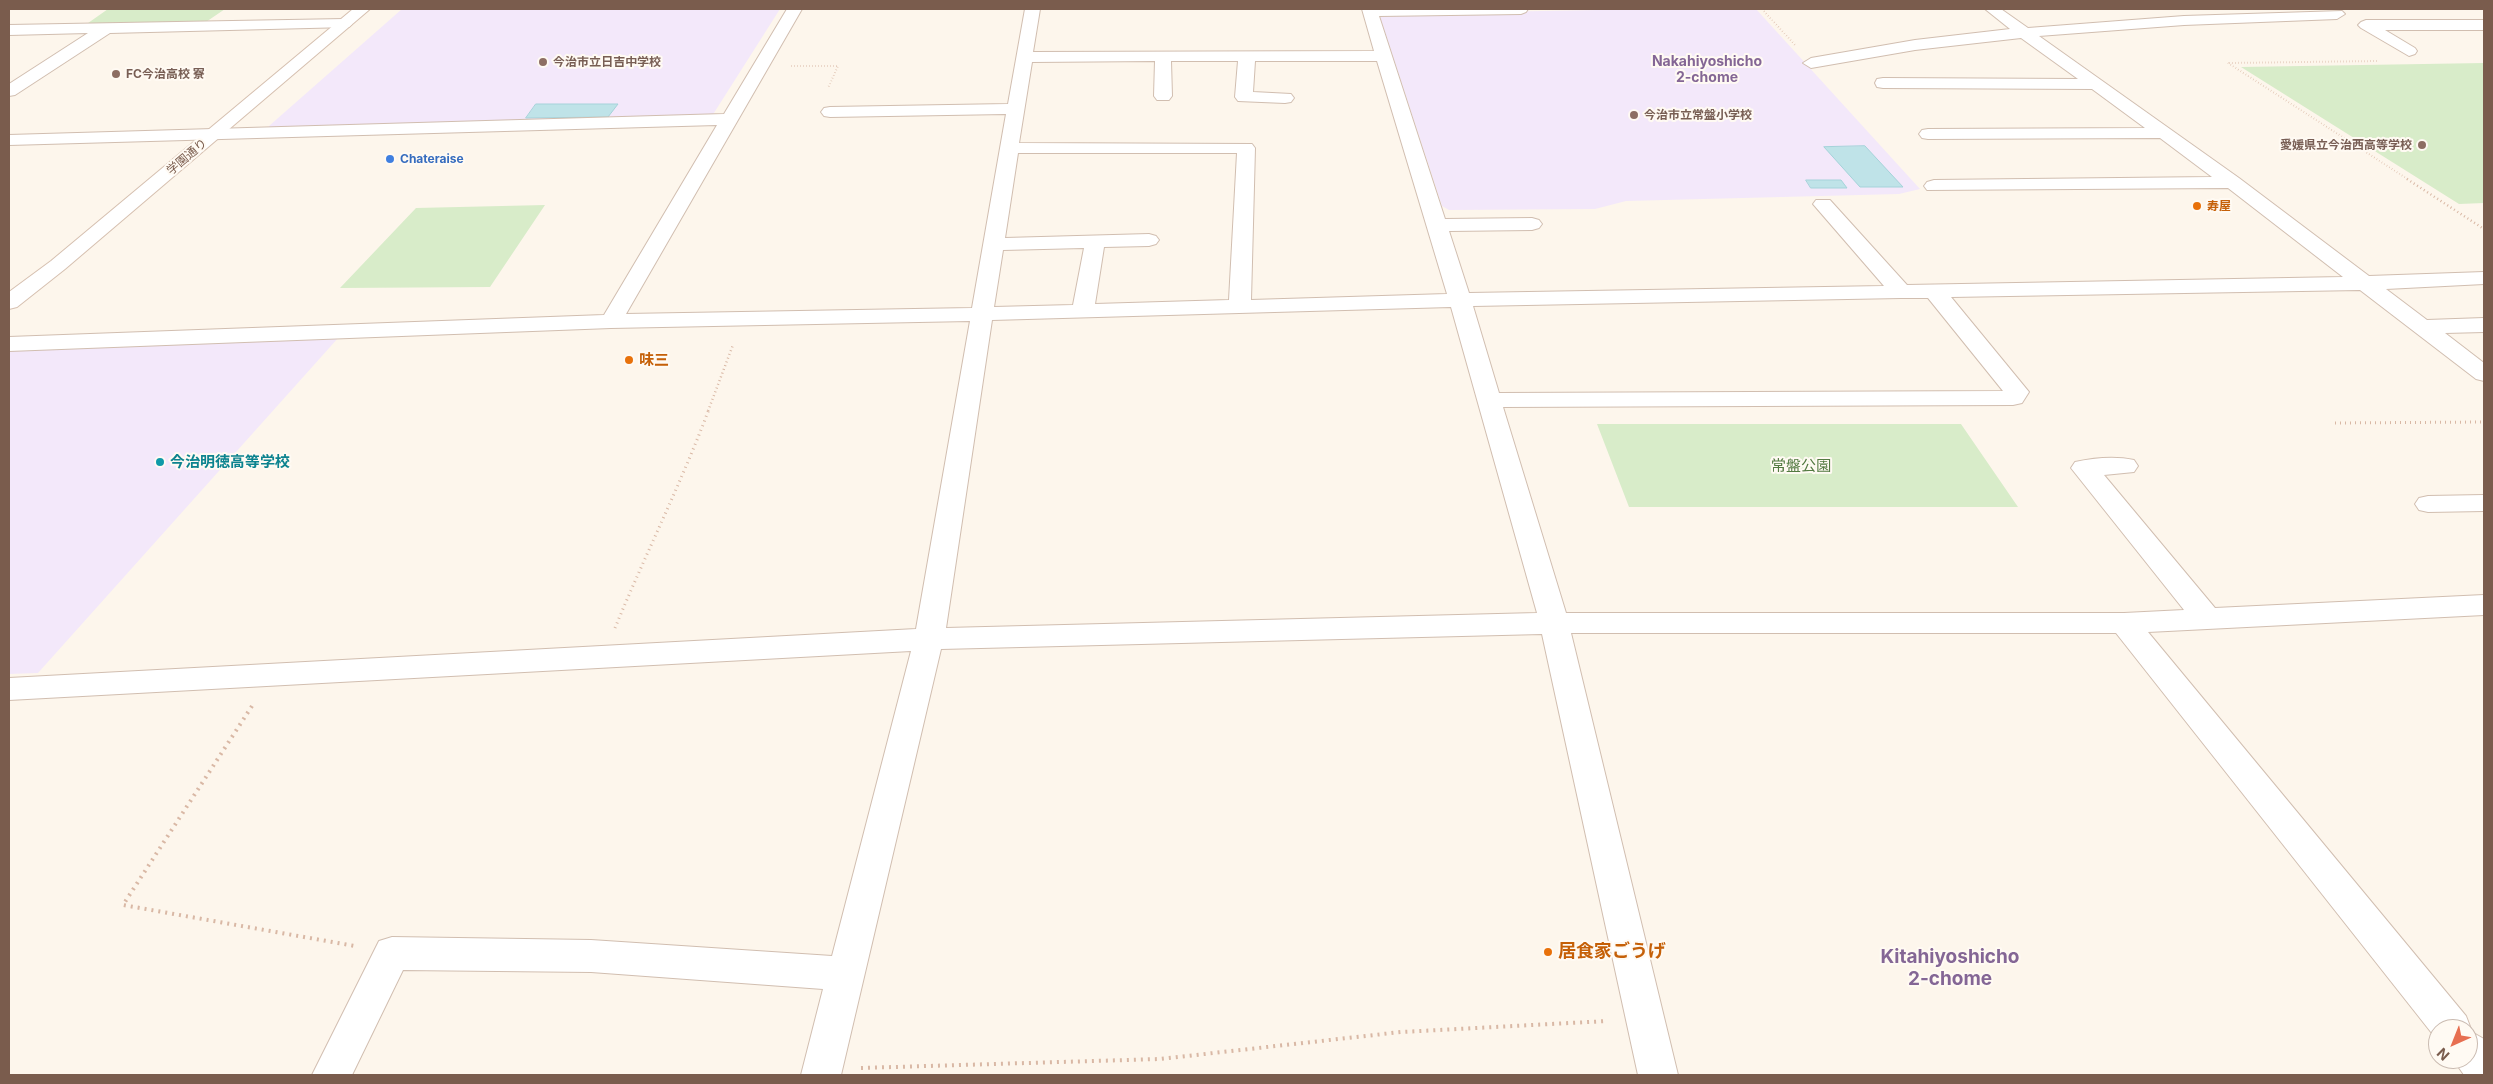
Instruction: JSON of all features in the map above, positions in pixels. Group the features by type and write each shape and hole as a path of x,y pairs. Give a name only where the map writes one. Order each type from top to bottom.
{"street":[{"path":"215,26 238,9"},
{"name":"学園通り","path":"9,302 58,265 362,9"},
{"path":"611,320 794,9"},
{"path":"821,1072 929,639 1032,9"},
{"path":"1521,9 1369,10 1460,300 1554,623 1643,1019 1658,1075"},
{"path":"1992,9 2232,182 2484,374"},
{"path":"1811,63 1929,43 2024,33 2231,17 2332,12 2348,15 2409,51"},
{"path":"9,30 105,30 344,24"},
{"path":"2366,25 2484,25"},
{"path":"9,91 105,30"},
{"path":"1163,56 1163,96"},
{"path":"1247,56 1244,97 1285,98"},
{"path":"1024,57 1384,56"},
{"path":"1883,83 2094,84"},
{"path":"830,112 1017,109"},
{"path":"9,140 729,119"},
{"path":"1928,134 2164,133"},
{"path":"1010,148 1246,148 1240,307"},
{"path":"1934,186 2232,182"},
{"path":"1823,204 1901,292"},
{"path":"1437,225 1532,224"},
{"path":"993,244 1149,240"},
{"path":"1083,311 1094,241"},
{"path":"9,344 611,320 981,314 1460,300 2364,283 2484,278"},
{"path":"1489,400 2013,398 2017,392 1934,291"},
{"path":"2422,327 2484,325"},
{"path":"2124,466 2084,468 2208,619"},
{"path":"2428,504 2484,503"},
{"path":"9,689 273,673 929,639 1554,623 2124,623 2484,605"},
{"path":"2124,623 2444,1019"},
{"path":"332,1075 392,953 592,956 845,974"}],"path":[{"path":"1762,9 1811,63"},
{"path":"2379,60 2228,63 2484,229"},
{"path":"760,66 838,66 826,94"},
{"path":"604,656 649,546 689,462 743,318"},
{"path":"2335,423 2484,422"},
{"path":"273,673 123,905 392,953"},
{"path":"821,1072 1160,1059 1401,1032 1643,1019"}],"shaded area":[{"name":"今治市立日吉中学校","path":"402,9 780,9 712,116 268,129 269,126"},
{"path":"1756,9 1920,189 1899,194 1626,201 1595,209 1449,210 1442,206 1379,14"},
{"path":"339,337 38,673 9,674 9,347"}],"green space":[{"path":"108,9 225,9 203,24 81,28"},
{"name":"愛媛県立今治西高等学校","path":"2484,63 2484,203 2459,204 2241,67"},
{"path":"545,205 490,287 340,288 416,208"},
{"name":"常盤公園","path":"1597,424 1961,424 2018,507 1629,507"}],"water":[{"path":"536,104 618,104 608,117 526,118"},
{"path":"1865,146 1903,187 1860,187 1824,147"},
{"path":"1806,180 1841,180 1847,188 1811,188"}],"place":[{"name":"今治市立日吉中学校","path":"543,62"},
{"name":"FC今治高校 寮","path":"116,74"},
{"name":"今治市立常盤小学校","path":"1634,115"},
{"name":"愛媛県立今治西高等学校","path":"2422,145"},
{"name":"Chateraise","path":"390,159"},
{"name":"寿屋","path":"2197,206"},
{"name":"味三","path":"629,360"},
{"name":"今治明徳高等学校","path":"160,462"},
{"name":"居食家ごうげ","path":"1548,952"}],"district":[{"name":"Nakahiyoshicho 2-chome","path":"1707,70"},
{"name":"Kitahiyoshicho 2-chome","path":"1950,968"}]}
